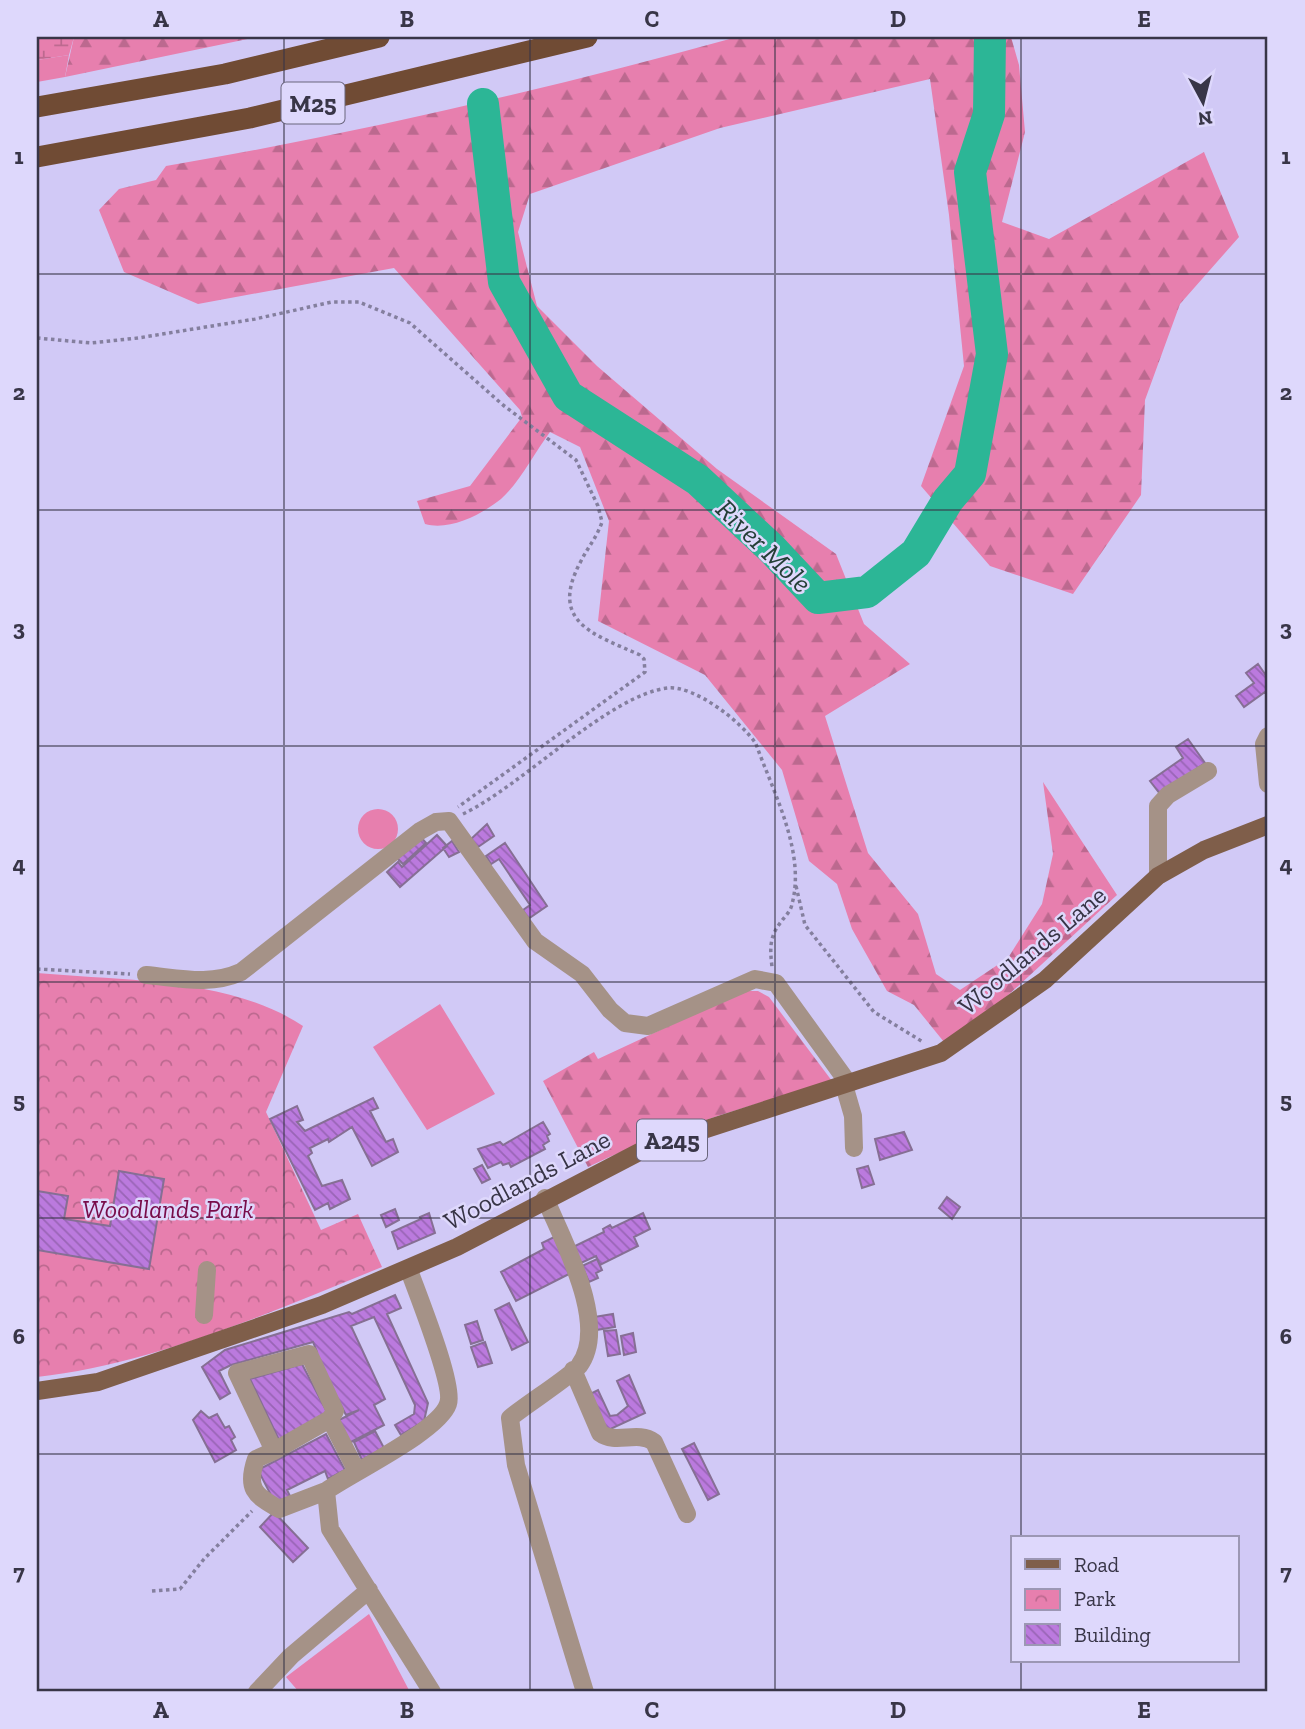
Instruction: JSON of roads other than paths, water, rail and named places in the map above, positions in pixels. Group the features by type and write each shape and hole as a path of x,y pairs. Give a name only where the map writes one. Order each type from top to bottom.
{"highway":[{"name":"M25","path":"37,107 225,74 379,37"},
{"name":"M25","path":"37,156 250,118 587,37"}],"main road":[{"name":"Woodlands Lane","path":"37,1391 98,1382 322,1305 409,1270 645,1149 941,1054 1045,980 1158,876 1204,850 1268,825"}],"lane":[{"path":"1268,736 1264,744 1268,781"},
{"path":"1158,876 1158,806 1168,795 1208,771"},
{"path":"146,975 206,981 223,980 241,972 420,831 436,822 449,821 535,941 582,974 610,1010 625,1023 648,1026 733,986 755,979 773,982 846,1084 853,1116 854,1148"},
{"path":"545,1198 583,1286 590,1332 579,1366 510,1418 516,1465 585,1692"},
{"path":"204,1315 207,1270"},
{"path":"274,1451 237,1373 309,1354 335,1411 330,1419 274,1451 256,1459 250,1475 252,1488 264,1500 279,1509 326,1491 356,1470 426,1430 441,1416 450,1402 447,1380 409,1270"},
{"path":"573,1370 600,1433 606,1438 647,1437 654,1442 687,1514"},
{"path":"330,1419 356,1470"},
{"path":"326,1491 330,1529 432,1692"},
{"path":"257,1692 291,1656 369,1590"}],"waterway":[{"name":"River Mole","path":"483,104 504,282 568,396 698,480 772,549 818,598 867,592 916,553 948,500 970,474 992,354 970,172 989,114 990,37"}],"park label":[{"name":"Woodlands Park","path":"168,1209"}]}
